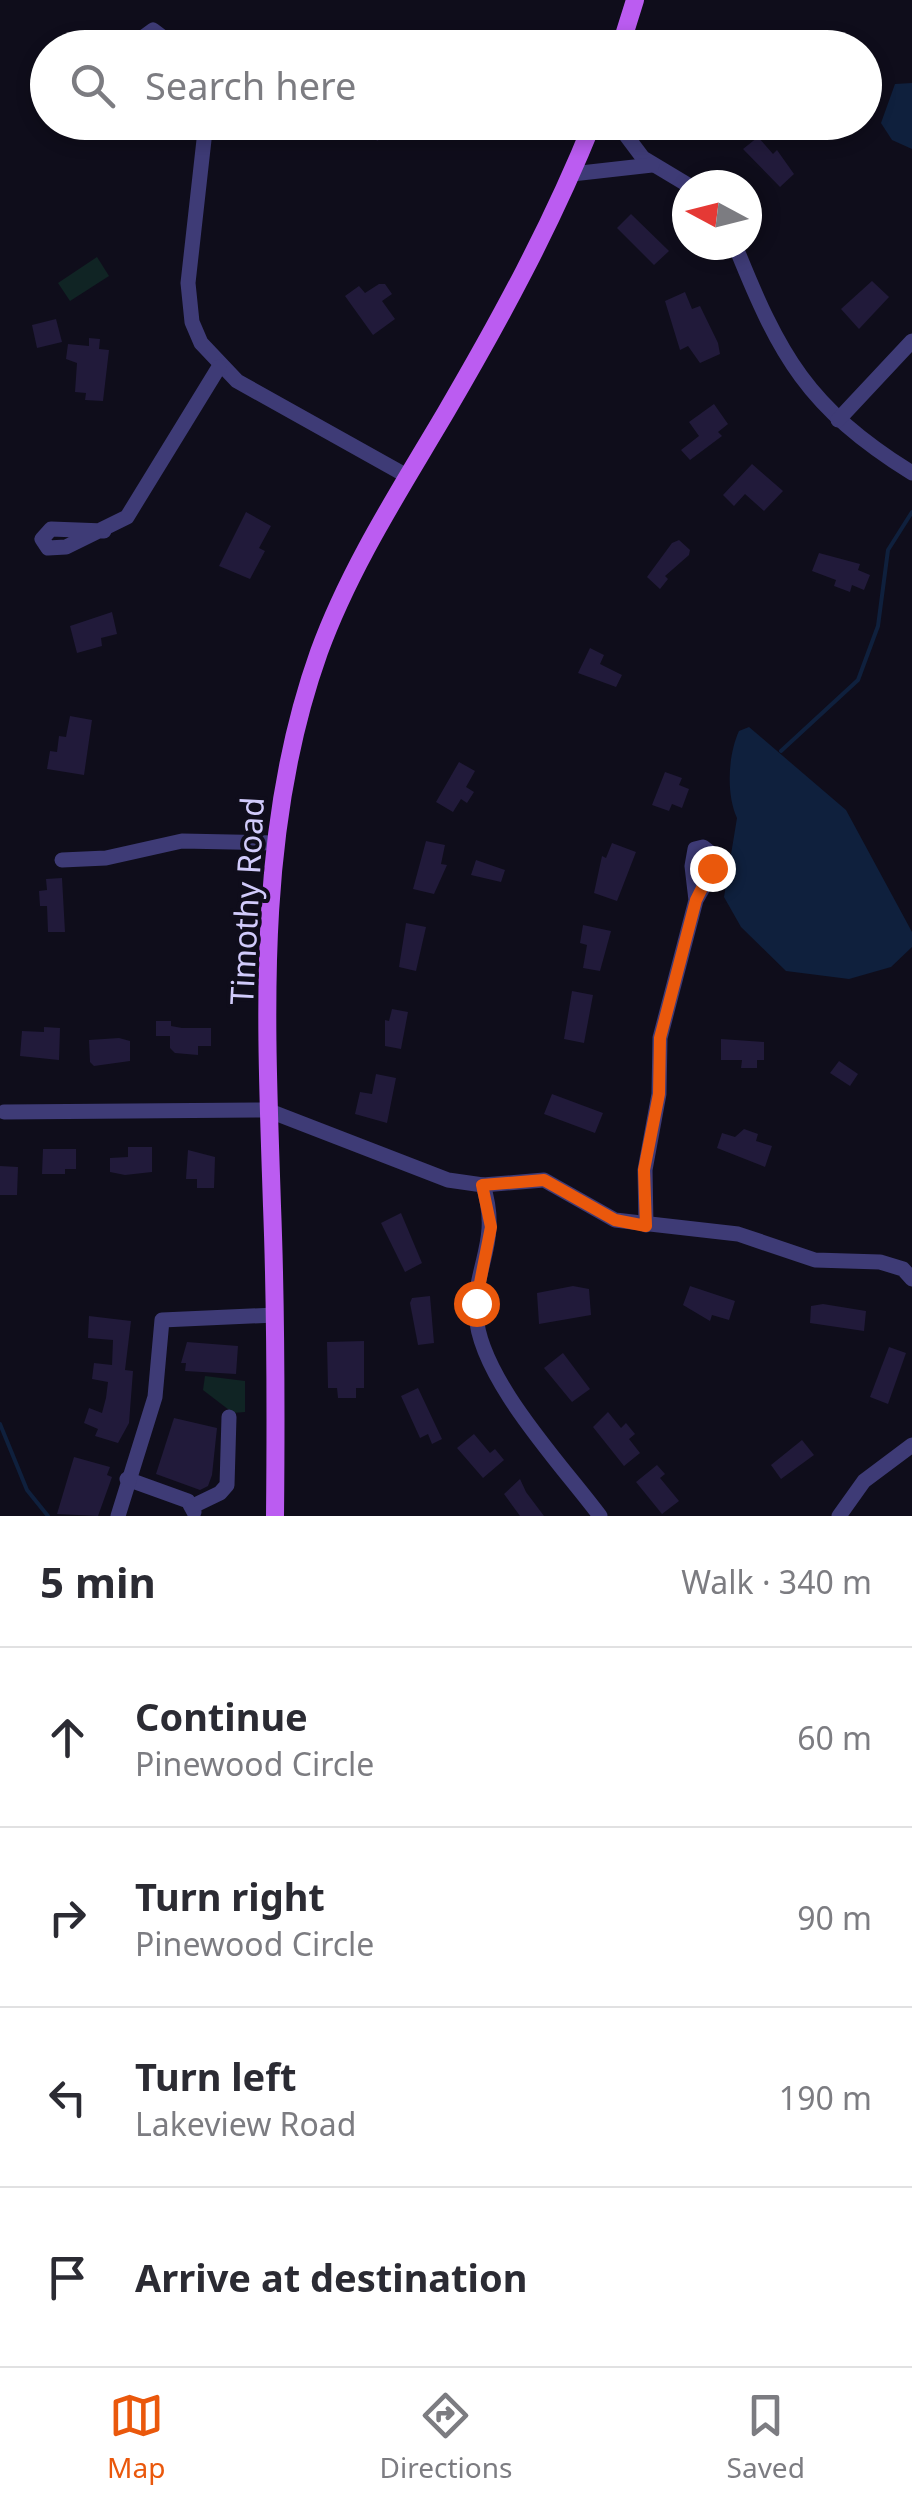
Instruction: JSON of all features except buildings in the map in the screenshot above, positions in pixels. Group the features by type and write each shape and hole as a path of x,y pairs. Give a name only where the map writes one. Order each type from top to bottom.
{"main road":[{"path":"626,30 635,0"},
{"name":"Timothy Road","path":"274,1516 274,1315 267,1110 274,843 294,736 319,652 363,554 519,285 585,140"}],"street":[{"path":"204,140 188,296 195,333 219,367 407,476"},
{"path":"631,140 652,165 672,176"},
{"path":"572,174 652,165"},
{"path":"741,260 772,335 805,386 838,420 912,473"},
{"path":"838,420 912,341"},
{"path":"104,530 136,507 196,398 219,367"},
{"path":"62,860 106,858 182,841 274,843"},
{"path":"646,1226 644,1170 659,1094 660,1038 696,900"},
{"path":"4,1112 267,1110 413,1170 482,1185 544,1180 615,1220 738,1234 815,1260 891,1264 912,1279"},
{"path":"482,1185 491,1227 476,1303 484,1349 505,1388 600,1516"},
{"path":"118,1516 127,1478 153,1408 162,1320 274,1315"},
{"path":"127,1478 193,1511 227,1485 229,1417"},
{"path":"839,1516 864,1480 912,1445"}],"green space":[{"path":"97,257 109,276 70,301 58,283"},
{"path":"205,1376 245,1381 245,1412 233,1413 203,1390"}],"water":[{"path":"912,83 912,149 892,140 882,125 895,84"},
{"path":"749,727 846,810 912,932 912,947 891,967 849,979 786,971 741,927 724,897 737,818 731,798 731,763 739,731"}],"waterway":[{"path":"781,751 858,680 878,626 888,550 912,512"},
{"path":"0,1424 27,1490 48,1516"}],"route":[{"path":"476,1303 491,1227 482,1185 544,1180 615,1220 646,1226 644,1170 659,1094 660,1038 696,900 712,868"}]}
